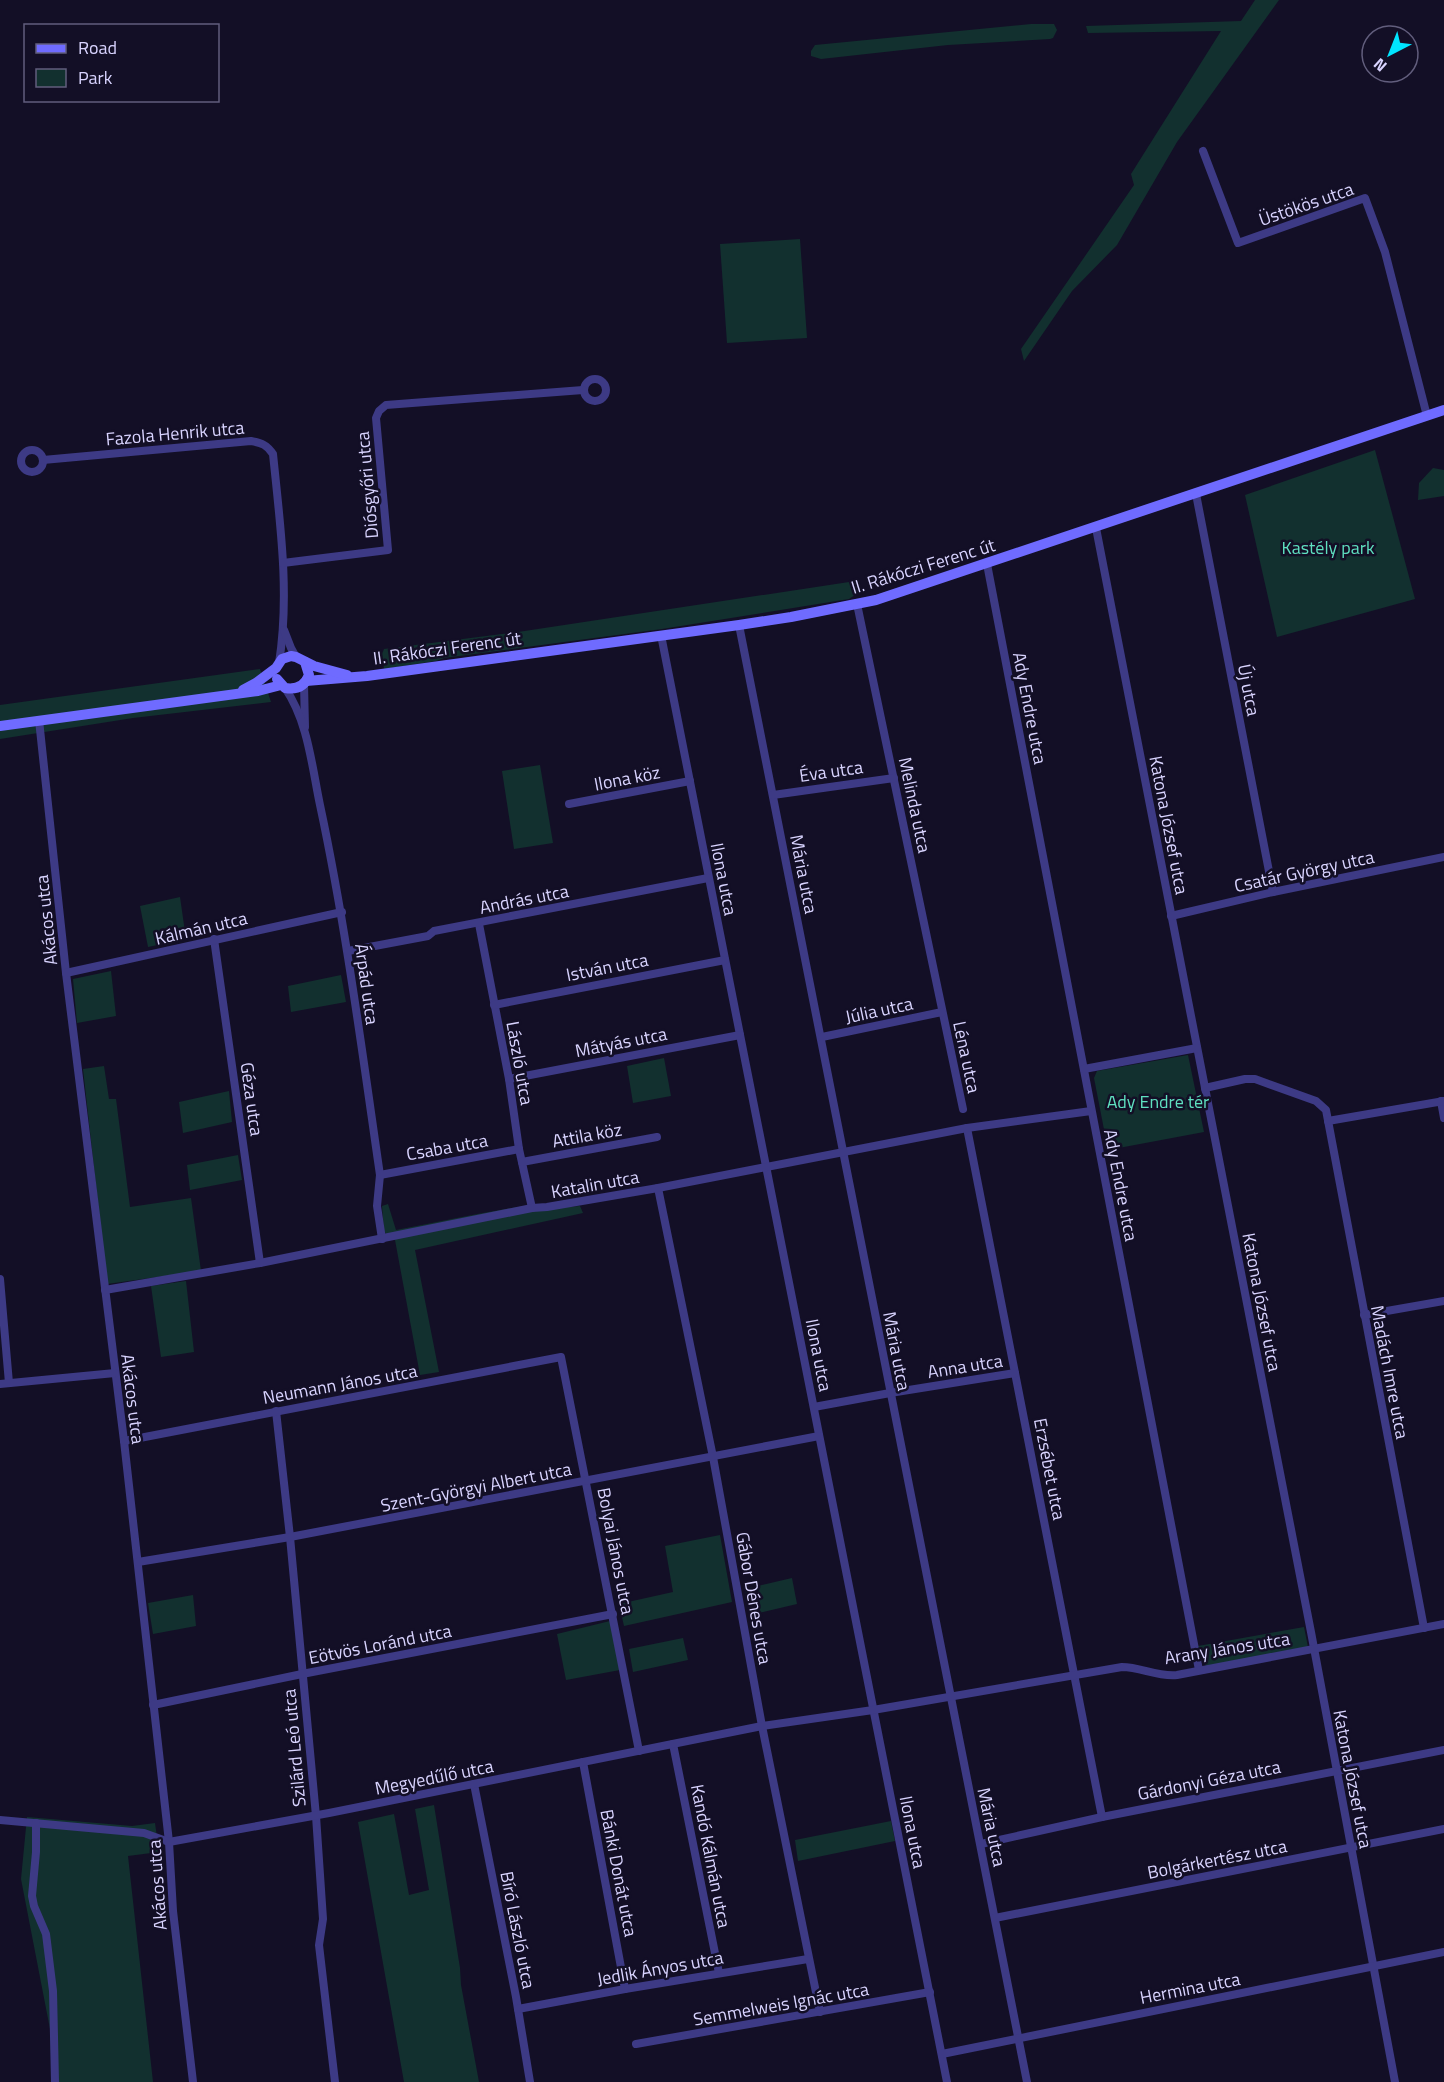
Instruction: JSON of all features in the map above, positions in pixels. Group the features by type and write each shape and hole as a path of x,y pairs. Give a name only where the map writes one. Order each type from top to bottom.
{"main road":[{"name":"II. Rákóczi Ferenc út","path":"0,726 283,686 292,689 305,682 739,625 857,604 894,595 1444,410"},
{"name":"II. Rákóczi Ferenc út","path":"235,694 256,683 286,657 300,659 337,673 356,677"},
{"path":"300,659 308,668 305,682"},
{"path":"277,665 276,674 283,686"}],"street":[{"name":"Üstökös utca","path":"1203,151 1238,243 1365,198 1385,252 1426,416"},
{"name":"Diósgyőri utca","path":"283,563 388,550 376,418 379,411 386,405 583,390"},
{"name":"Fazola Henrik utca","path":"43,460 251,441 262,443 273,454 283,563 284,628"},
{"name":"Új utca","path":"1196,494 1273,892"},
{"name":"Katona József utca","path":"1096,528 1314,1649 1395,2082"},
{"name":"Ady Endre utca","path":"987,564 1199,1670"},
{"name":"Melinda utca","path":"857,604 942,1012"},
{"name":"Mária utca","path":"739,625 1027,2082"},
{"path":"284,628 291,648 300,659"},
{"path":"277,665 284,628"},
{"name":"Ilona utca","path":"661,635 947,2082"},
{"name":"Árpád utca","path":"305,682 305,734"},
{"name":"Árpád utca","path":"283,686 293,699 305,734 342,912 380,1175 377,1206 382,1239"},
{"name":"Akácos utca","path":"39,720 66,973 138,1562 169,1842 173,1911 193,2082"},
{"name":"Éva utca","path":"773,795 894,778"},
{"name":"Ilona köz","path":"569,804 690,781"},
{"name":"Csatár György utca","path":"1171,916 1273,892 1444,857"},
{"name":"András utca","path":"348,951 428,936 434,931 708,878"},
{"name":"Kálmán utca","path":"66,973 342,912"},
{"name":"László utca","path":"479,924 509,1079 519,1149 532,1208"},
{"name":"Géza utca","path":"214,939 260,1263"},
{"name":"István utca","path":"494,1005 725,960"},
{"name":"Júlia utca","path":"822,1037 942,1012"},
{"name":"Léna utca","path":"942,1012 963,1109"},
{"name":"Mátyás utca","path":"509,1079 740,1035"},
{"path":"1084,1069 1197,1048"},
{"path":"1205,1088 1255,1079 1316,1101 1326,1110 1328,1121 1442,1101 1444,1118"},
{"name":"Katalin utca","path":"105,1290 260,1263 532,1208 547,1208 658,1188 967,1128 1091,1111"},
{"name":"Madách Imre utca","path":"1328,1121 1424,1628"},
{"name":"Erzsébet utca","path":"967,1128 1102,1817"},
{"name":"Attila köz","path":"522,1162 657,1137"},
{"name":"Csaba utca","path":"380,1175 519,1149"},
{"name":"Gábor Dénes utca","path":"658,1188 713,1457 762,1725 820,2012"},
{"path":"0,1279 9,1383"},
{"path":"1364,1315 1444,1301"},
{"name":"Neumann János utca","path":"124,1441 561,1357"},
{"name":"Bolyai János utca","path":"561,1357 639,1751"},
{"path":"0,1384 115,1373"},
{"name":"Anna utca","path":"814,1407 1015,1373"},
{"name":"Szilárd Leó utca","path":"276,1411 290,1537 315,1816 323,1919 319,1946 335,2082"},
{"name":"Szent-Györgyi Albert utca","path":"138,1562 290,1537 819,1436"},
{"name":"Eötvös Loránd utca","path":"153,1705 613,1614"},
{"name":"Arany János utca","path":"873,1710 1122,1667 1132,1667 1166,1676 1444,1624"},
{"name":"Megyedűlő utca","path":"0,1820 144,1833 169,1842 315,1816 762,1725 873,1710"},
{"name":"Kandó Kálmán utca","path":"673,1744 719,1973"},
{"name":"Gárdonyi Géza utca","path":"981,1844 1102,1817 1444,1749"},
{"name":"Bánki Donát utca","path":"583,1762 625,1989"},
{"name":"Bíró László utca","path":"474,1784 530,2082"},
{"path":"36,1823 32,1896 46,1934 53,1991 55,2082"},
{"name":"Bolgárkertész utca","path":"995,1918 1444,1829"},
{"name":"Hermina utca","path":"942,2054 1444,1952"},
{"name":"Jedlik Ányos utca","path":"518,2009 808,1959"},
{"name":"Semmelweis Ignác utca","path":"636,2044 930,1992"}],"green space":[{"path":"1255,0 1279,0 1177,142 1117,245 1072,291 1024,361 1021,349 1134,185 1131,174 1221,31 1088,33 1086,26 1241,21"},
{"path":"1031,24 1054,24 1057,30 1050,39 948,45 821,59 811,56 815,45"},
{"path":"800,239 807,338 727,343 720,244"},
{"name":"Kastély park","path":"1375,450 1415,599 1277,637 1245,495"},
{"path":"1433,468 1444,470 1444,496 1418,500 1419,483"},
{"path":"849,582 861,591 849,599 662,629 444,658 384,669 382,654 384,649 518,632"},
{"path":"260,669 271,702 133,718 0,739 0,705"},
{"path":"540,765 553,843 514,849 502,771"},
{"path":"180,897 186,939 148,947 140,906"},
{"path":"111,971 116,1016 77,1023 73,979"},
{"path":"341,975 346,1002 291,1012 288,986"},
{"name":"Ady Endre tér","path":"1188,1055 1204,1132 1108,1150 1094,1078 1097,1071"},
{"path":"664,1058 671,1096 633,1103 627,1066"},
{"path":"104,1066 109,1099 116,1099 130,1207 191,1198 201,1271 107,1284 83,1069"},
{"path":"229,1091 232,1122 183,1133 179,1102"},
{"path":"238,1155 242,1180 190,1190 187,1165"},
{"path":"388,1204 396,1230 525,1206 580,1206 583,1213 415,1250 439,1372 420,1375 395,1240 384,1232 382,1206"},
{"path":"186,1281 194,1352 161,1357 151,1286"},
{"path":"720,1535 732,1602 624,1626 619,1604 673,1592 665,1546"},
{"path":"792,1578 797,1604 750,1615 745,1589"},
{"path":"193,1595 196,1626 153,1634 148,1603"},
{"path":"610,1621 620,1670 566,1680 557,1634"},
{"path":"1304,1627 1308,1647 1206,1666 1201,1659 1198,1646"},
{"path":"683,1638 688,1660 633,1672 629,1649"},
{"path":"434,1805 461,1985 479,2082 404,2082 358,1822 394,1814 409,1895 429,1890 415,1809"},
{"path":"27,1817 132,1826 155,1823 159,1852 128,1856 153,2082 52,2082 50,2029 21,1879"},
{"path":"891,1821 895,1841 798,1861 795,1840"}]}
